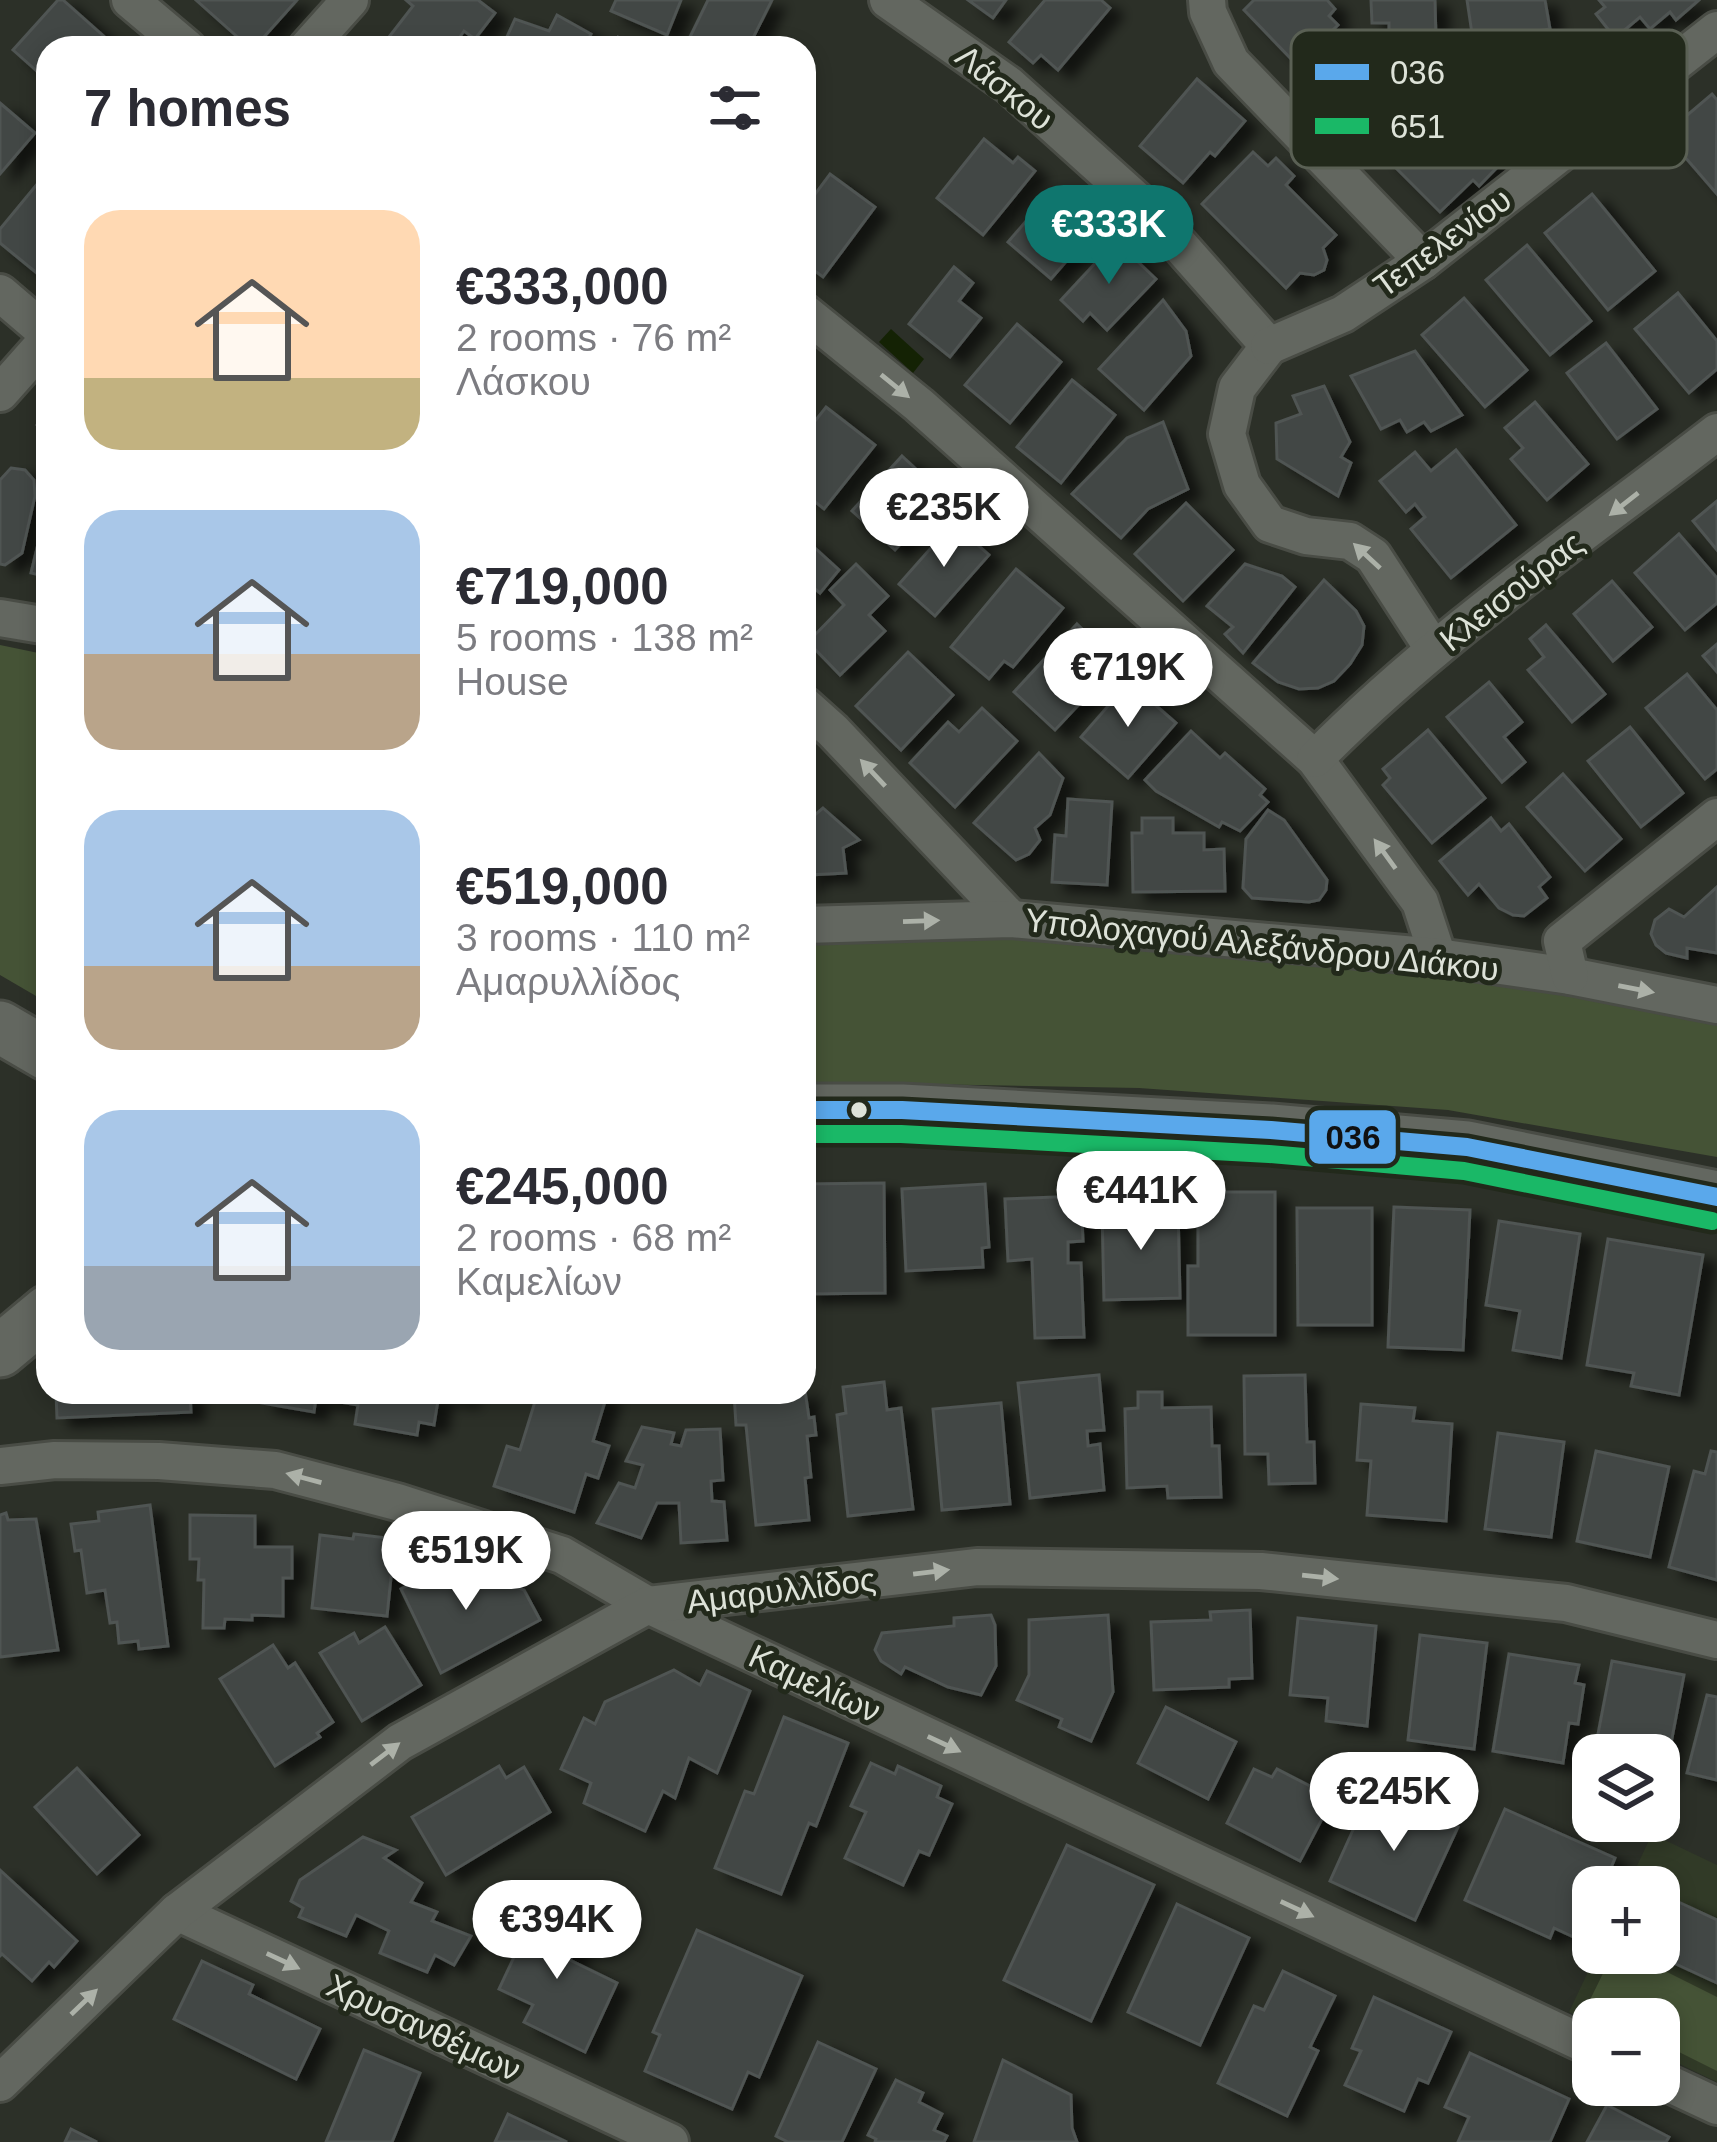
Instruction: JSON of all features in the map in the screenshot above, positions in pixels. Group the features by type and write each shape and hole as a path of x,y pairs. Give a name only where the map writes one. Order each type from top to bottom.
{"main road":[{"path":"0,1027 36,1048"},
{"path":"816,1110 1270,1130 1467,1147 1717,1197"},
{"path":"0,1351 36,1321"}],"street":[{"path":"130,0 173,36"},
{"path":"318,36 350,0"},
{"name":"Λάσκου","path":"888,0 1009,85 1152,214 1270,346"},
{"path":"1207,0 1231,62 1291,124"},
{"name":"Τεπελενίου","path":"1687,54 1717,30"},
{"path":"1333,168 1423,261"},
{"name":"Τεπελενίου","path":"1270,346 1343,314 1423,261 1541,168"},
{"path":"0,293 36,325"},
{"path":"816,322 919,405 1315,760 1420,902 1438,957"},
{"path":"1270,346 1237,388 1227,434 1242,485 1270,524 1306,536 1350,541 1372,556 1434,650"},
{"path":"0,393 36,350"},
{"name":"Κλεισούρας","path":"1315,760 1370,703 1434,650 1717,432"},
{"path":"0,618 36,624"},
{"path":"816,716 1011,919"},
{"path":"1570,976 1562,941 1717,817"},
{"name":"Υπολοχαγού Αλεξάνδρου Διάκου","path":"816,925 1011,919 1438,957 1570,976 1717,1005"},
{"name":"Καμελίων","path":"0,1466 56,1460 274,1470 397,1502 562,1555 648,1605 1572,2038"},
{"name":"Αμαρυλλίδος","path":"0,2083 177,1912 400,1742 648,1605 977,1567 1261,1571 1566,1603 1717,1640"},
{"name":"Χρυσανθέμων","path":"177,1912 670,2142"},
{"path":"1680,2089 1717,2106"}],"shaded area":[{"path":"891,329 924,359 913,373 879,342"},
{"path":"0,645 36,652 36,996 0,975"},
{"path":"1022,937 1288,958 1650,1005 1717,1019 1717,1157 1448,1110 1139,1088 816,1082 816,938"},
{"path":"1648,1842 1669,1842 1717,1865 1717,2082 1680,2064 1680,1998 1576,1998 1587,1974 1680,1974 1680,1866 1637,1866"},
{"path":"1603,1974 1671,1974 1717,1997 1717,2071 1680,2052 1680,1998 1591,1998"}],"building":[{"path":"58,0 104,36 36,36 36,70 13,50"},
{"path":"196,0 297,0 265,36 236,36"},
{"path":"406,0 478,0 495,13 477,36 464,31 460,36 390,36 413,6"},
{"path":"616,0 681,0 667,35 611,11"},
{"path":"708,0 772,0 754,36 690,36"},
{"path":"968,0 1006,0 993,18"},
{"path":"1045,0 1101,0 1110,8 1058,70 1041,55 1033,63 1009,42"},
{"path":"1254,0 1327,0 1335,9 1329,16 1338,25 1333,30 1291,30 1291,59 1244,10"},
{"path":"1371,0 1435,0 1436,30 1389,30 1389,23 1372,23"},
{"path":"1467,0 1545,0 1550,29 1471,30"},
{"path":"1599,0 1699,0 1676,20 1670,12 1650,29 1640,17 1625,30 1609,30 1596,14 1605,7"},
{"path":"557,15 591,34 507,36 515,19 549,31"},
{"path":"1197,79 1245,121 1183,183 1140,146"},
{"path":"1712,94 1717,100 1716,193 1687,159 1687,115"},
{"path":"0,103 35,133 0,174"},
{"path":"984,139 1013,163 1018,157 1035,171 983,235 937,198"},
{"path":"1253,152 1268,166 1276,158 1294,176 1286,185 1336,235 1323,248 1324,270 1314,275 1300,273 1286,288 1202,204"},
{"path":"1396,168 1496,168 1479,186 1473,180 1440,212"},
{"path":"830,174 875,207 823,277 816,272 816,193"},
{"path":"36,186 36,272 0,243 0,229"},
{"path":"1054,189 1096,227 1051,279 1008,242"},
{"path":"1592,194 1655,271 1608,310 1545,233"},
{"path":"1116,241 1156,279 1107,330 1090,313 1083,321 1061,300"},
{"path":"1527,245 1591,321 1550,355 1486,280"},
{"path":"954,267 973,283 959,301 981,318 950,357 909,324"},
{"path":"1678,293 1717,341 1717,369 1689,393 1635,329"},
{"path":"1464,298 1527,370 1485,407 1422,335"},
{"path":"1163,300 1186,331 1191,356 1144,410 1099,369"},
{"path":"1017,324 1061,362 1010,423 965,385"},
{"path":"1606,343 1657,409 1617,439 1567,373"},
{"path":"1415,351 1462,415 1431,431 1424,422 1407,432 1400,420 1381,429 1351,376"},
{"path":"1072,380 1115,415 1061,483 1017,447"},
{"path":"1324,386 1350,442 1341,457 1351,463 1338,496 1277,459 1276,423 1301,414 1293,396"},
{"path":"1535,402 1588,464 1547,500 1511,459 1523,448 1505,428"},
{"path":"826,407 875,445 824,509 816,503 816,420"},
{"path":"1163,422 1188,489 1148,509 1121,538 1072,494 1127,438"},
{"path":"1456,450 1516,525 1451,578 1411,529 1425,517 1415,504 1406,512 1380,481 1415,452 1431,471"},
{"path":"902,456 945,496 895,550 852,511"},
{"path":"11,468 25,470 34,480 35,496 22,553 5,565 0,564 0,480"},
{"path":"1717,501 1717,550 1693,521"},
{"path":"1186,503 1233,550 1183,601 1135,554"},
{"path":"953,523 989,555 935,616 899,584"},
{"path":"1679,534 1717,578 1717,603 1685,630 1635,573"},
{"path":"816,549 839,570 820,593 816,590"},
{"path":"856,564 888,596 869,615 885,631 840,675 816,650 816,634 844,605 830,590"},
{"path":"1245,564 1282,576 1295,587 1243,653 1225,634 1233,627 1207,606"},
{"path":"1016,569 1063,608 1013,667 1004,661 989,679 951,647"},
{"path":"1324,580 1356,611 1364,626 1362,645 1334,681 1299,689 1278,682 1253,663"},
{"path":"1612,581 1652,627 1613,661 1574,614"},
{"path":"1077,624 1118,663 1055,730 1014,692"},
{"path":"1546,625 1605,694 1572,722 1528,670 1544,657 1530,639"},
{"path":"1717,644 1717,672 1703,656"},
{"path":"908,652 953,695 901,750 856,706"},
{"path":"1687,674 1717,710 1717,769 1705,779 1646,708"},
{"path":"1129,682 1176,723 1128,778 1081,737"},
{"path":"1489,682 1522,722 1504,737 1525,762 1502,782 1447,717"},
{"path":"982,708 1017,741 955,807 910,763 948,722 959,732"},
{"path":"1630,727 1683,793 1641,827 1588,761"},
{"path":"1428,730 1485,798 1432,843 1383,785 1390,778 1383,769"},
{"path":"1191,731 1220,758 1225,753 1265,789 1260,795 1268,802 1240,831 1222,822 1219,827 1145,780"},
{"path":"1039,753 1063,778 1050,815 1035,828 1040,840 1029,854 1016,860 974,823"},
{"path":"1563,774 1621,839 1585,871 1527,807"},
{"path":"1068,799 1112,802 1107,885 1052,882 1055,835 1066,836"},
{"path":"823,808 859,840 843,848 846,873 816,875 816,814"},
{"path":"1268,810 1284,820 1327,880 1319,900 1252,898 1243,888 1246,839"},
{"path":"1142,818 1173,818 1173,833 1204,833 1204,850 1224,849 1225,891 1133,892 1132,833 1142,833"},
{"path":"1491,818 1501,831 1509,824 1550,877 1539,887 1547,898 1524,916 1499,908 1479,884 1468,895 1440,861"},
{"path":"1717,887 1717,953 1687,948 1687,958 1656,945 1651,934 1655,920 1669,909 1684,917"},
{"path":"884,1183 885,1293 816,1294 816,1184"},
{"path":"985,1184 989,1247 982,1248 983,1267 906,1271 902,1189"},
{"path":"1198,1192 1275,1192 1275,1335 1188,1335 1188,1266 1198,1266"},
{"path":"1081,1196 1083,1241 1068,1242 1068,1263 1081,1263 1084,1337 1035,1338 1032,1259 1008,1261 1005,1199"},
{"path":"1178,1206 1180,1298 1104,1300 1102,1208"},
{"path":"1394,1207 1470,1210 1463,1350 1388,1347"},
{"path":"1297,1208 1372,1208 1372,1325 1298,1325"},
{"path":"1499,1221 1580,1234 1561,1358 1513,1350 1520,1311 1486,1305"},
{"path":"1608,1239 1703,1255 1679,1395 1631,1386 1634,1373 1587,1365"},
{"path":"1099,1375 1104,1430 1087,1431 1088,1446 1100,1444 1104,1490 1030,1498 1018,1383"},
{"path":"1305,1375 1307,1442 1314,1442 1315,1483 1269,1484 1268,1454 1245,1454 1244,1376"},
{"path":"884,1382 887,1410 901,1408 913,1509 848,1516 837,1415 846,1413 843,1387"},
{"path":"1138,1392 1162,1392 1162,1408 1211,1407 1212,1446 1219,1446 1221,1497 1168,1498 1167,1486 1127,1488 1125,1409 1138,1408"},
{"path":"1001,1403 1010,1504 942,1510 933,1409"},
{"path":"56,1404 191,1404 191,1412 57,1418"},
{"path":"268,1404 315,1404 314,1412"},
{"path":"352,1404 437,1404 434,1425 419,1422 417,1435 355,1424 358,1405"},
{"path":"534,1404 604,1404 593,1441 609,1446 598,1478 586,1474 574,1512 494,1486 507,1446 520,1450"},
{"path":"735,1404 807,1404 816,1435 807,1436 809,1520 756,1525 746,1425 736,1425"},
{"path":"1361,1404 1415,1408 1413,1421 1452,1424 1446,1521 1367,1515 1371,1461 1357,1460"},
{"path":"642,1427 674,1433 671,1444 681,1446 686,1430 720,1429 723,1480 711,1481 712,1501 724,1502 727,1540 681,1543 679,1503 657,1503 641,1538 597,1523 619,1483 635,1488 643,1465 626,1461"},
{"path":"1498,1433 1564,1442 1551,1537 1485,1529"},
{"path":"1596,1451 1669,1467 1650,1557 1577,1541"},
{"path":"1711,1451 1717,1452 1717,1580 1669,1567 1694,1471 1705,1474"},
{"path":"150,1505 168,1646 139,1649 138,1641 119,1643 105,1590 87,1593 81,1550 75,1551 71,1524 99,1521 98,1512"},
{"path":"6,1513 8,1520 36,1519 58,1650 0,1657 0,1515"},
{"path":"190,1515 255,1516 255,1547 292,1547 292,1578 283,1578 283,1616 225,1619 224,1628 203,1628 204,1580 198,1580 199,1559 190,1559"},
{"path":"354,1534 395,1539 387,1616 312,1608 320,1535 353,1539"},
{"path":"450,1563 524,1590 540,1620 441,1673 401,1589"},
{"path":"1250,1610 1252,1678 1229,1679 1229,1687 1154,1690 1151,1622 1211,1620 1210,1612"},
{"path":"991,1615 996,1666 981,1695 948,1687 905,1667 901,1674 881,1661 875,1650 882,1633 954,1626 954,1618"},
{"path":"1108,1615 1113,1692 1091,1741 1059,1727 1062,1719 1017,1700 1029,1675 1029,1620"},
{"path":"1298,1618 1376,1626 1367,1726 1326,1721 1328,1698 1290,1695"},
{"path":"385,1627 421,1685 362,1721 320,1653 354,1633 359,1643"},
{"path":"1420,1635 1487,1643 1474,1749 1408,1740"},
{"path":"273,1645 288,1668 295,1663 333,1722 317,1733 320,1737 275,1766 220,1679"},
{"path":"1509,1654 1579,1665 1575,1683 1584,1685 1578,1724 1569,1723 1563,1763 1493,1751"},
{"path":"1612,1661 1684,1675 1673,1734 1598,1734"},
{"path":"674,1670 700,1685 707,1671 750,1691 717,1773 689,1758 675,1798 663,1791 645,1831 584,1803 591,1783 561,1769 584,1718 595,1724 605,1702"},
{"path":"1707,1695 1717,1697 1717,1780 1687,1773"},
{"path":"1166,1707 1236,1742 1208,1799 1138,1763"},
{"path":"784,1717 848,1743 816,1826 809,1823 781,1894 715,1868 745,1791 754,1794"},
{"path":"871,1763 895,1774 898,1766 941,1786 937,1797 952,1804 929,1855 919,1851 903,1885 845,1858 866,1812 851,1806"},
{"path":"499,1766 506,1778 524,1767 550,1812 446,1875 412,1817"},
{"path":"77,1768 139,1835 97,1874 35,1807"},
{"path":"1254,1769 1272,1777 1277,1769 1333,1798 1300,1861 1227,1823"},
{"path":"1372,1788 1458,1827 1415,1920 1330,1881"},
{"path":"1505,1809 1615,1858 1612,1866 1572,1866 1572,1936 1554,1928 1550,1938 1465,1900"},
{"path":"363,1837 396,1850 384,1858 422,1883 411,1902 437,1912 432,1921 471,1936 454,1965 435,1955 427,1972 380,1953 389,1931 356,1915 346,1936 299,1917 303,1908 291,1901 300,1880"},
{"path":"1067,1845 1154,1885 1091,2021 1004,1980"},
{"path":"0,1870 77,1941 54,1967 49,1962 32,1981 0,1956"},
{"path":"1680,1903 1717,1920 1717,1983 1680,1966"},
{"path":"1177,1904 1249,1938 1200,2045 1128,2012"},
{"path":"537,1908 584,1931 570,1960 617,1983 585,2052 524,2022 533,2005 499,1989"},
{"path":"697,1930 802,1976 759,2077 748,2072 732,2109 645,2071 660,2035 653,2032"},
{"path":"202,1961 253,1985 249,1994 320,2029 296,2079 174,2019"},
{"path":"1283,1971 1335,1996 1310,2047 1318,2051 1287,2116 1218,2083 1254,2006 1264,2010"},
{"path":"1374,1997 1451,2032 1428,2083 1418,2079 1404,2111 1345,2085 1361,2051 1352,2048"},
{"path":"818,2042 876,2069 842,2142 788,2142 776,2136"},
{"path":"364,2050 420,2073 392,2142 326,2142"},
{"path":"1470,2053 1569,2099 1550,2142 1458,2142 1469,2117 1445,2107"},
{"path":"1003,2060 1071,2095 1077,2142 974,2142"},
{"path":"896,2080 923,2093 919,2102 942,2114 934,2130 947,2136 944,2142 875,2142 868,2135"},
{"path":"1606,2106 1669,2137 1666,2142 1587,2142"},
{"path":"508,2114 567,2142 495,2142"},
{"path":"71,2129 97,2142 65,2142"}],"transit line":[{"name":"036","path":"816,1110 902,1110 1271,1130 1467,1147 1717,1197"},
{"name":"651","path":"816,1134 901,1134 1269,1154 1464,1171 1712,1221"}]}
